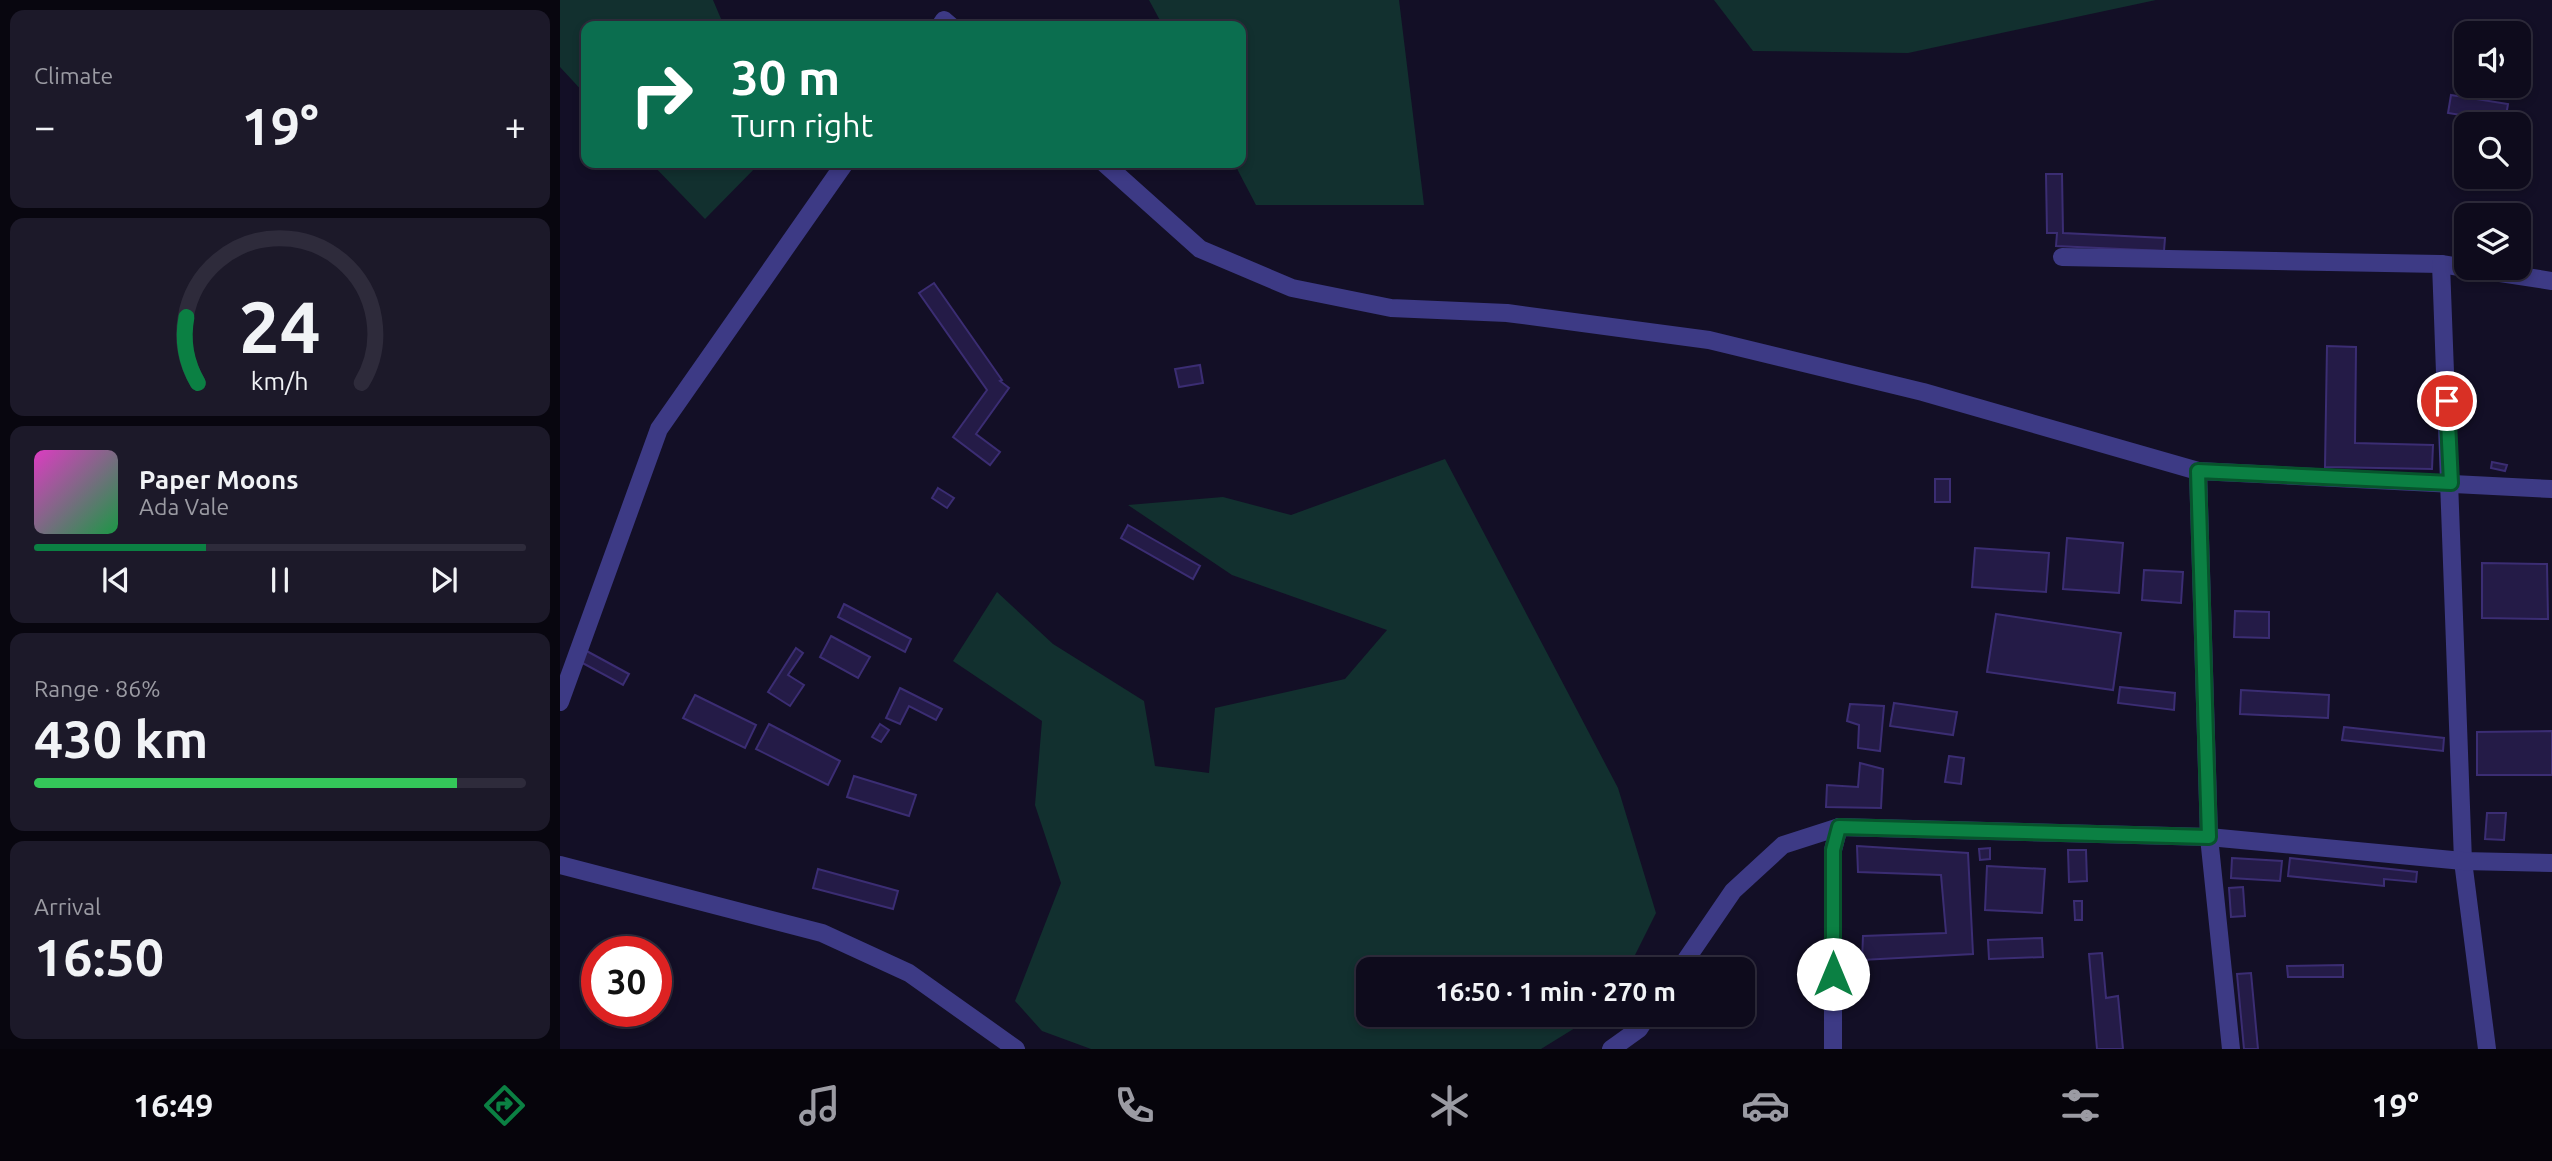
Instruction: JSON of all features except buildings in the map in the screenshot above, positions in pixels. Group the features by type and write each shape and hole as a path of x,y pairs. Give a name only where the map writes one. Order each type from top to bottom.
{"street":[{"path":"560,702 659,429 842,168"},
{"path":"1110,168 1200,249 1292,288 1391,308 1507,313 1709,341 1923,392 2198,471 2552,489"},
{"path":"2062,257 2454,266"},
{"path":"2441,264 2463,862 2487,1049"},
{"path":"2531,278 2552,281"},
{"path":"2198,471 2209,837 2231,1049"},
{"path":"1833,1049 1833,850 1839,827"},
{"path":"1688,957 1733,891 1783,845 1839,827 2209,837 2463,862 2552,863"},
{"path":"560,865 822,933 909,973 1016,1049"},
{"path":"1611,1049 1640,1027"}],"green space":[{"path":"560,0 713,0 722,21 581,21 581,90 560,67"},
{"path":"1149,0 1399,0 1424,205 1256,205 1237,168 1246,168 1246,21 1160,21"},
{"path":"1714,0 2156,0 1908,53 1753,51"},
{"path":"656,168 755,168 705,219"},
{"path":"1445,459 1618,788 1656,913 1634,957 1356,957 1356,1027 1577,1027 1541,1049 1091,1049 1042,1031 1015,1001 1061,883 1035,805 1042,721 953,661 997,592 1053,644 1144,701 1155,766 1209,773 1215,708 1345,679 1387,630 1232,575 1128,505 1223,497 1291,515"}],"route":[{"path":"1833,974 1833,850 1839,827 2209,837 2198,471 2451,483 2447,401"}]}
